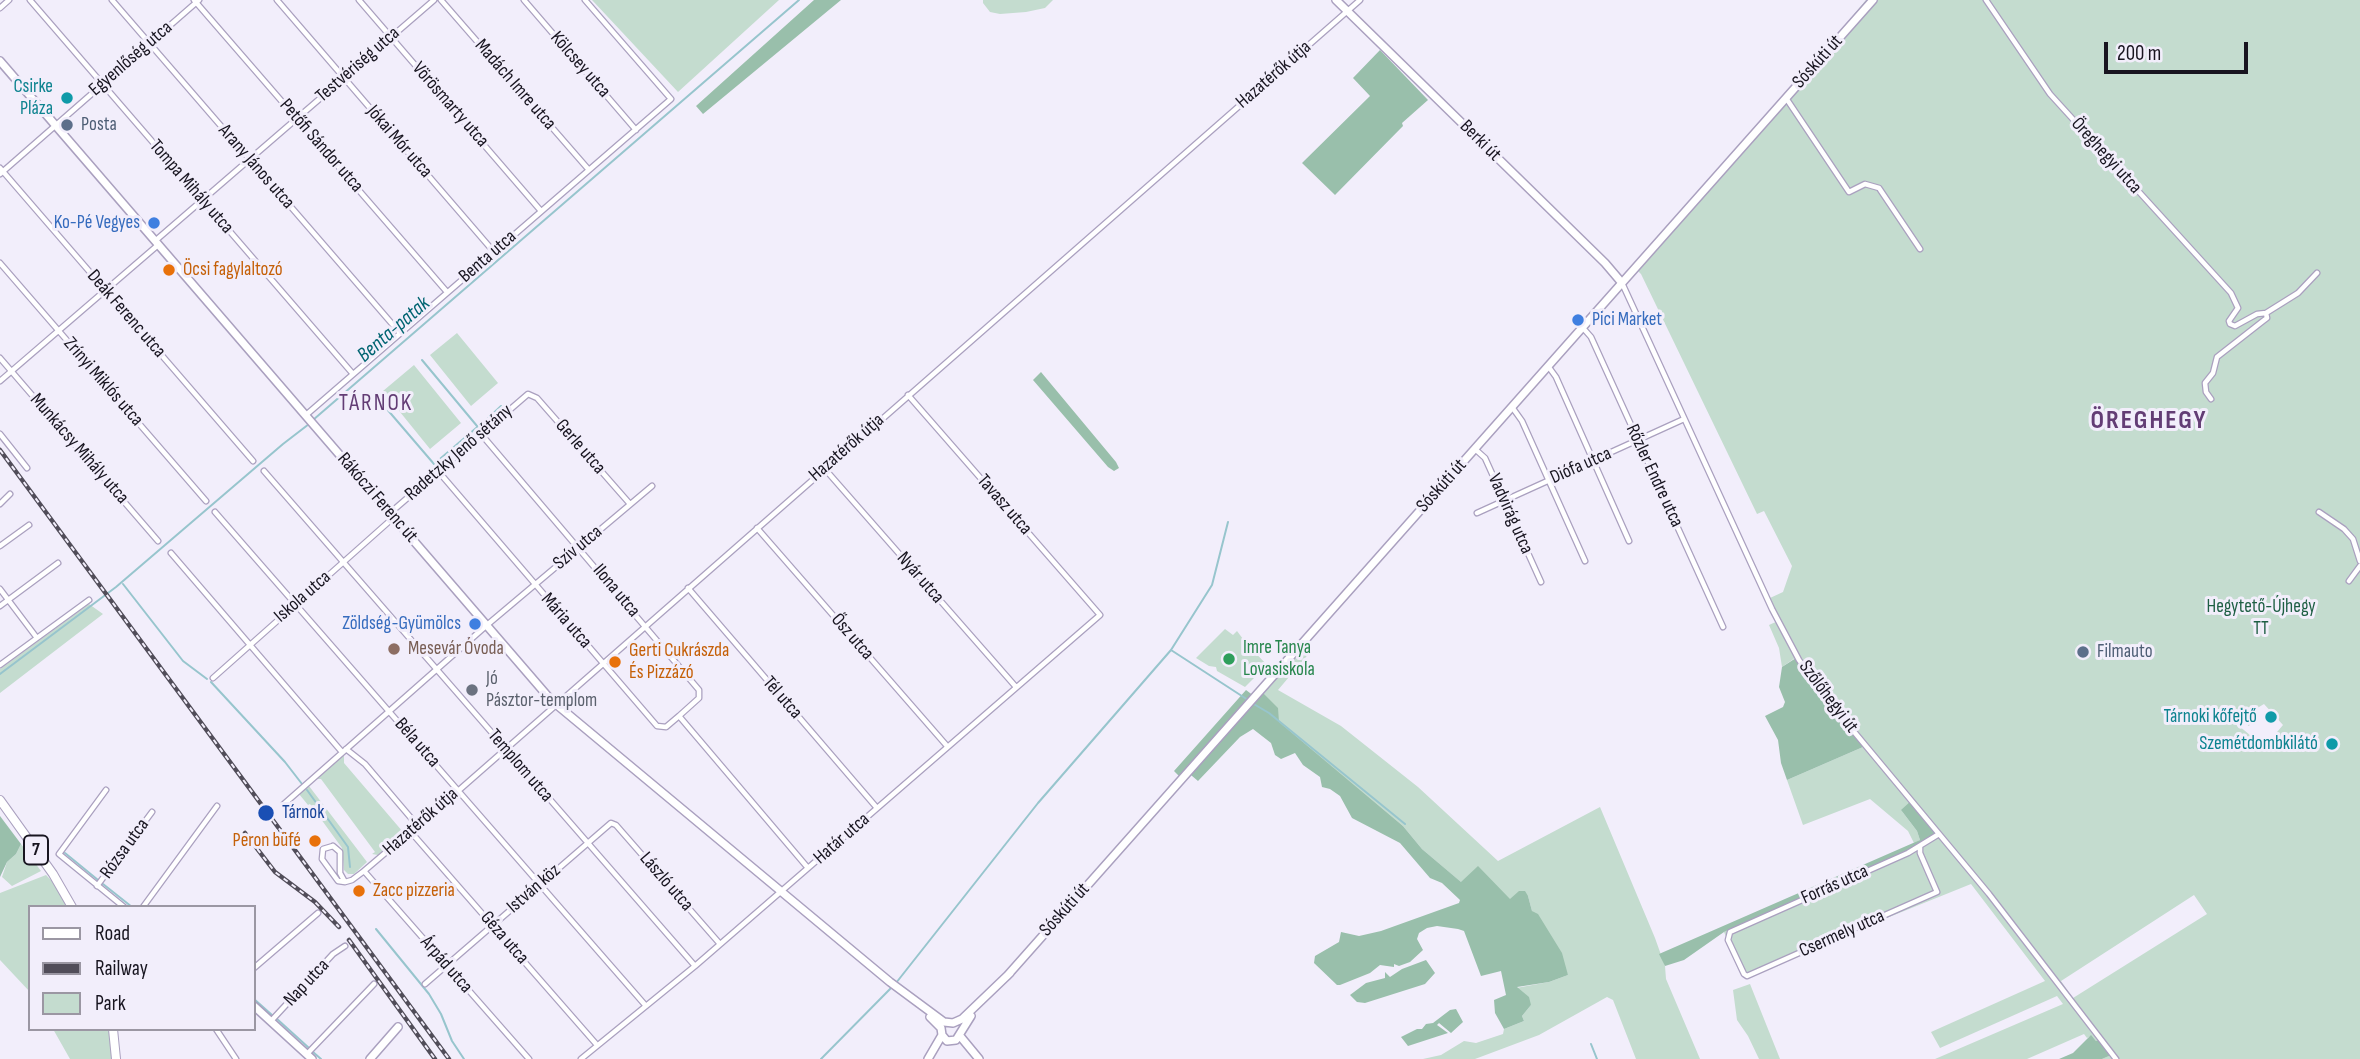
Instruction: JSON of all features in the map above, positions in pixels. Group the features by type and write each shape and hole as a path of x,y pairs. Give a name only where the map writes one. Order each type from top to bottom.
{"main road":[{"name":"7","path":"0,800 41,856 71,905"},
{"path":"113,1031 116,1059"}],"street":[{"path":"0,8 9,0"},
{"name":"Tompa Mihály utca","path":"30,0 353,374"},
{"name":"Arany János utca","path":"112,0 400,333"},
{"name":"Jókai Mór utca","path":"277,0 494,252"},
{"name":"Vörösmarty utca","path":"359,0 541,211"},
{"name":"Testvériség utca","path":"0,381 249,159 434,0"},
{"name":"Madách Imre utca","path":"441,0 589,170"},
{"name":"Kölcsey utca","path":"524,0 636,130"},
{"name":"Benta utca","path":"306,415 671,99 585,0"},
{"name":"Berki út","path":"1336,0 1605,263 1622,284"},
{"name":"Hazatérők útja","path":"345,882 364,871 458,791 1360,0"},
{"name":"Sóskúti út","path":"930,1059 960,1034 966,1022 1873,0"},
{"name":"Öreghegyi utca","path":"1986,0 2050,94 2231,293 2238,311 2229,323 2235,326 2257,314 2266,313"},
{"name":"Egyenlőség utca","path":"1,171 197,1"},
{"name":"Petőfi Sándor utca","path":"197,1 447,292"},
{"name":"Rákóczi Ferenc út","path":"0,61 556,704 912,999"},
{"path":"1786,98 1849,192 1865,184 1879,188 1920,249"},
{"name":"Deák Ferenc utca","path":"1,171 253,461"},
{"name":"Zrínyi Miklós utca","path":"0,263 206,501"},
{"path":"2210,399 2205,383 2213,373 2217,357 2267,318 2266,313 2298,293 2317,273"},
{"name":"Szőlőhegyi út","path":"1622,284 1779,624 1799,660 1831,704 1989,894 2116,1059"},
{"name":"Rőzler Endre utca","path":"1583,328 1591,337 1723,627"},
{"name":"Munkácsy Mihály utca","path":"0,358 158,541"},
{"path":"1548,366 1556,377 1629,541"},
{"name":"Radetzky Jenő sétány","path":"392,515 438,471 528,394"},
{"name":"Gerle utca","path":"528,394 537,398 630,504"},
{"name":"Tavasz utca","path":"908,395 1100,615"},
{"path":"1512,407 1518,413 1585,561"},
{"name":"Diófa utca","path":"1478,513 1685,419"},
{"path":"0,434 27,468"},
{"name":"Ilona utca","path":"481,434 701,692 699,698 679,716"},
{"name":"Vadvirág utca","path":"1475,449 1485,458 1541,582"},
{"name":"Nyár utca","path":"824,468 1016,687"},
{"name":"Templom utca","path":"264,471 695,966"},
{"name":"Mária utca","path":"438,471 657,726 666,727 679,716"},
{"name":"Szív utca","path":"284,804 487,625 652,486"},
{"path":"0,504 10,494"},
{"name":"Béla utca","path":"215,512 646,1006"},
{"path":"2319,512 2344,529 2353,539 2360,563 2349,582"},
{"name":"Iskola utca","path":"213,677 343,563 392,515"},
{"path":"0,546 29,525"},
{"name":"Ősz utca","path":"757,527 947,746"},
{"path":"171,553 344,751 365,764 417,825"},
{"path":"0,606 58,563"},
{"name":"Tél utca","path":"688,588 877,808"},
{"path":"0,589 37,638"},
{"path":"0,665 89,600"},
{"name":"Határ utca","path":"581,1059 695,966 1100,615"},
{"path":"679,716 808,868"},
{"path":"106,790 59,854 121,905"},
{"path":"144,905 217,806"},
{"name":"Rózsa utca","path":"97,887 152,812"},
{"name":"István köz","path":"425,984 611,823"},
{"name":"László utca","path":"611,823 616,825 720,944"},
{"name":"Géza utca","path":"410,831 597,1045"},
{"name":"Forrás utca","path":"1730,932 1920,847 1939,834"},
{"path":"333,846 339,849 340,873 345,882 338,881 321,859 325,848 333,846"},
{"name":"Csermely utca","path":"1730,932 1728,940 1747,976 1933,894 1937,889 1921,857 1920,847"},
{"name":"Árpád utca","path":"364,871 529,1059"},
{"path":"256,966 318,913"},
{"name":"Nap utca","path":"270,1021 333,954 345,946"},
{"name":"Sóskúti út","path":"930,1059 942,1032 951,1023 962,1019 1010,973"},
{"path":"256,1008 310,1057 374,984"},
{"path":"912,999 959,1028 960,1034 978,1059"},
{"path":"912,999 951,1042 978,1059"},
{"path":"370,1059 398,1027"},
{"path":"217,1031 236,1059"}],"green space":[{"path":"592,0 779,0 678,92"},
{"path":"814,0 841,0 703,114 696,106"},
{"path":"983,0 1053,0 1045,8 1000,14 990,12"},
{"name":"Hegytető-Újhegy TT","path":"1866,0 2360,0 2360,1059 2102,1059 2110,1055 2091,1036 2087,1038 2084,1034 2027,1059 1935,1059 2063,1004 2057,996 1940,1048 1931,1032 2045,981 1971,884 1743,976 1724,932 1917,847 1936,833 1901,810 1917,831 1920,840 1914,843 1908,831 1870,799 1803,825 1787,780 1863,747 1795,658 1782,667 1779,648 1769,625 1780,620 1770,598 1783,592 1792,566 1764,511 1757,514 1641,274 1634,267","holes":["2264,704 2283,725 2266,745 2222,712 2226,711 2249,726 2254,710","2194,895 2207,914 2073,998 2061,981"]},
{"path":"1380,50 1428,100 1402,123 1403,126 1335,195 1302,163 1370,96 1353,78"},
{"path":"457,333 498,383 471,406 430,355"},
{"path":"414,365 461,423 430,449 383,391"},
{"path":"1041,372 1119,468 1114,471 1108,467 1033,380"},
{"path":"89,604 103,614 0,693 0,669"},
{"name":"Imre Tanya Lovasiskola","path":"1225,629 1233,635 1237,631 1244,644 1267,665 1245,687 1217,671 1216,667 1196,658"},
{"path":"1305,646 1311,651 1278,690 1341,726 1418,787 1498,861 1600,807 1655,938 1665,966 1666,979 1700,1059 1636,1059 1613,1000 1607,997 1539,1035 1475,1059 1423,1059 1441,1055 1464,1041 1476,1043 1503,1034 1504,1029 1524,1021 1522,1016 1531,1005 1516,988 1549,982 1568,975 1532,911 1528,896 1511,900 1462,883 1422,849 1403,826 1278,722 1263,693"},
{"path":"1796,658 1863,747 1787,780 1781,763 1778,740 1765,716 1783,707 1785,702 1779,687 1782,667"},
{"path":"1246,690 1258,699 1263,693 1278,708 1279,722 1403,826 1422,849 1461,882 1478,866 1510,899 1519,891 1525,891 1532,911 1538,914 1562,953 1568,975 1549,982 1517,987 1529,997 1531,1005 1522,1016 1524,1021 1504,1029 1495,1013 1494,1000 1506,995 1501,971 1481,976 1464,931 1458,929 1437,926 1427,928 1419,933 1417,939 1423,950 1410,962 1399,966 1394,964 1394,967 1380,965 1370,973 1340,985 1314,963 1315,956 1339,942 1341,932 1359,936 1381,931 1459,903 1460,900 1442,883 1430,878 1400,843 1352,818 1340,796 1322,787 1320,777 1303,765 1295,753 1281,759 1275,755 1271,743 1253,729 1240,737 1198,781 1185,770 1179,776 1174,771"},
{"path":"344,755 344,763 403,832 378,855 372,854 375,852 321,779 317,779"},
{"path":"309,786 367,862 354,874 348,874 344,870 342,848 310,804 299,794"},
{"path":"1911,801 1936,834 1917,847 1724,932 1684,960 1665,966 1659,954 1920,840 1917,831 1901,810"},
{"path":"0,816 21,844 16,854 7,862 0,877"},
{"path":"21,844 41,871 12,886 2,877 7,862 16,854"},
{"path":"46,875 55,884 67,905 28,905 28,990 0,960 0,893"},
{"path":"1426,960 1435,973 1425,984 1365,1003 1357,1002 1350,995 1366,983 1385,978 1385,972 1390,977 1402,969"},
{"path":"1750,984 1780,1059 1759,1059 1737,1020 1733,990"},
{"path":"1456,1009 1463,1022 1451,1033 1439,1023 1437,1025 1448,1033 1408,1046 1401,1037 1422,1029 1426,1024 1433,1023 1450,1010"},
{"path":"54,1031 109,1031 112,1059 70,1059"},
{"path":"2091,1035 2096,1041 2099,1040 2111,1055 2102,1059 2059,1059 2073,1053"}],"waterway":[{"name":"Benta-patak","path":"313,420 799,0"},
{"path":"422,360 477,426"},
{"path":"374,394 434,464 482,423"},
{"path":"485,421 501,406"},
{"name":"Benta-patak","path":"0,674 116,587 309,424"},
{"path":"896,983 1038,803 1171,650 1212,585 1228,522"},
{"path":"123,584 183,661 207,679"},
{"path":"1171,650 1248,700"},
{"path":"211,682 302,784"},
{"path":"1252,703 1269,713 1405,824"},
{"path":"307,790 348,847 350,867"},
{"path":"65,853 98,880"},
{"path":"103,884 129,905"},
{"path":"376,929 429,994 464,1059"},
{"path":"821,1059 892,987"},
{"path":"256,1001 272,1015"},
{"path":"277,1019 309,1048"},
{"path":"1591,1044 1597,1059"},
{"path":"313,1052 321,1059"}],"railway":[{"path":"0,450 449,1059"},
{"path":"245,833 275,872 315,902 339,927"},
{"path":"349,940 435,1059"}],"place":[{"name":"Csirke Pláza","path":"67,98"},
{"name":"Posta","path":"67,125"},
{"name":"Ko-Pé Vegyes","path":"154,223"},
{"name":"Öcsi fagylaltozó","path":"169,270"},
{"name":"Pici Market","path":"1578,320"},
{"name":"Zöldség-Gyümölcs","path":"475,624"},
{"name":"Mesevár Óvoda","path":"394,649"},
{"name":"Filmauto","path":"2083,652"},
{"name":"Imre Tanya Lovasiskola","path":"1229,659"},
{"name":"Gerti Cukrászda És Pizzázó","path":"615,662"},
{"name":"Jó Pásztor-templom","path":"472,690"},
{"name":"Tárnoki kőfejtő","path":"2271,717"},
{"name":"Szemétdombkilátó","path":"2332,744"},
{"name":"Tárnok","path":"266,813"},
{"name":"Peron büfé","path":"315,841"},
{"name":"Zacc pizzeria","path":"359,891"}],"district":[{"name":"TÁRNOK","path":"376,404"},
{"name":"ÖREGHEGY","path":"2149,421"}]}
